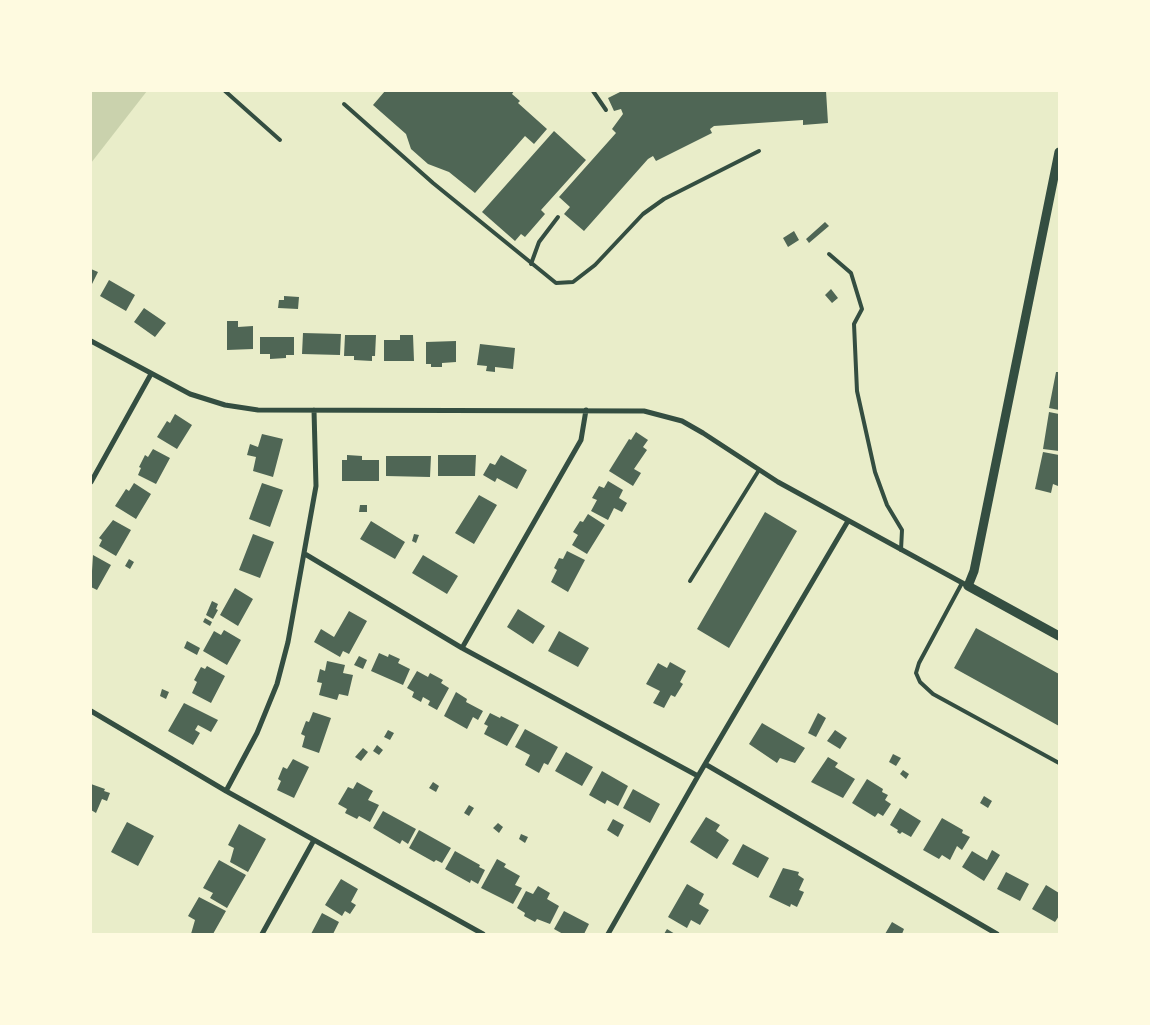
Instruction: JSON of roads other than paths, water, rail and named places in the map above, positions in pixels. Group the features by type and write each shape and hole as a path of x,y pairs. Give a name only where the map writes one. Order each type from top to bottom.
{"street":[{"path":"965,585 974,571 1059,152"},
{"path":"91,341 190,394 225,405 258,410 644,411 682,421 704,433 759,470 848,521 1059,636"},
{"path":"91,482 151,374"},
{"path":"226,791 257,733 277,684 288,642 316,486 314,410"},
{"path":"462,648 580,440 586,410"},
{"path":"608,934 698,776 848,521"},
{"path":"305,554 462,648 698,776"},
{"path":"91,711 226,791 483,934"},
{"path":"705,764 997,934"},
{"path":"262,934 314,840"}],"lane":[{"path":"225,91 280,140"},
{"path":"593,91 606,110"},
{"path":"344,104 433,183 556,283 573,282 595,265 643,214 691,185 759,151"},
{"path":"531,264 540,242 558,217"},
{"path":"829,254 851,273 862,309 854,324 857,391 875,472 887,505 902,530 901,550"},
{"path":"690,581 759,470"},
{"path":"965,585 919,663 916,673 920,682 932,694 1059,763"}]}
